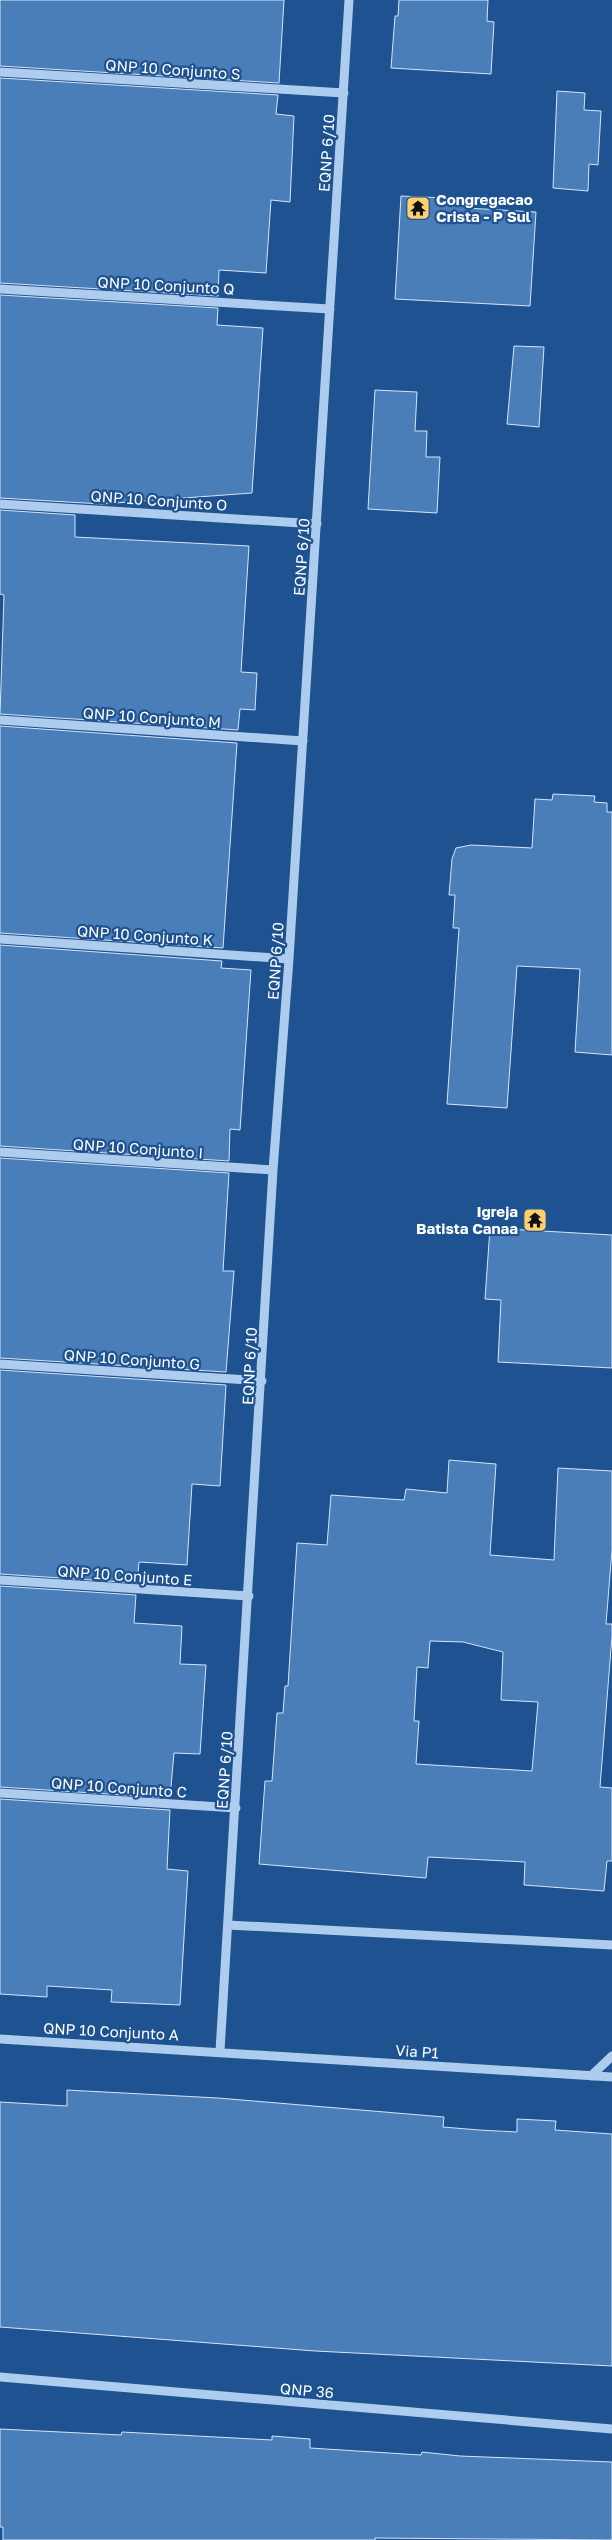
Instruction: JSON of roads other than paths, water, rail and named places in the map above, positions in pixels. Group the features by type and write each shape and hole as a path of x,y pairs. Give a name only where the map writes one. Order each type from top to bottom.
{"street":[{"name":"EQNP 6/10","path":"220,2051 262,1381 273,1170 289,958 349,0"},
{"name":"QNP 10 Conjunto S","path":"0,72 344,93"},
{"name":"QNP 10 Conjunto Q","path":"0,289 330,309"},
{"name":"QNP 10 Conjunto O","path":"0,504 317,524"},
{"name":"QNP 10 Conjunto M","path":"0,720 303,741"},
{"name":"QNP 10 Conjunto K","path":"0,939 289,958"},
{"name":"QNP 10 Conjunto I","path":"0,1152 273,1170"},
{"name":"QNP 10 Conjunto G","path":"0,1364 262,1381"},
{"name":"QNP 10 Conjunto E","path":"0,1580 249,1596"},
{"name":"QNP 10 Conjunto C","path":"0,1793 236,1808"},
{"path":"228,1925 612,1946"},
{"name":"QNP 10 Conjunto A","path":"0,2039 220,2051"},
{"name":"Via P1","path":"220,2051 612,2077"},
{"path":"591,2076 612,2056"},
{"name":"QNP 36","path":"0,2377 612,2429"}],"place":[{"name":"Congregacao Crista - P Sul","path":"418,208"},
{"name":"Igreja Batista Canaa","path":"535,1220"}]}
